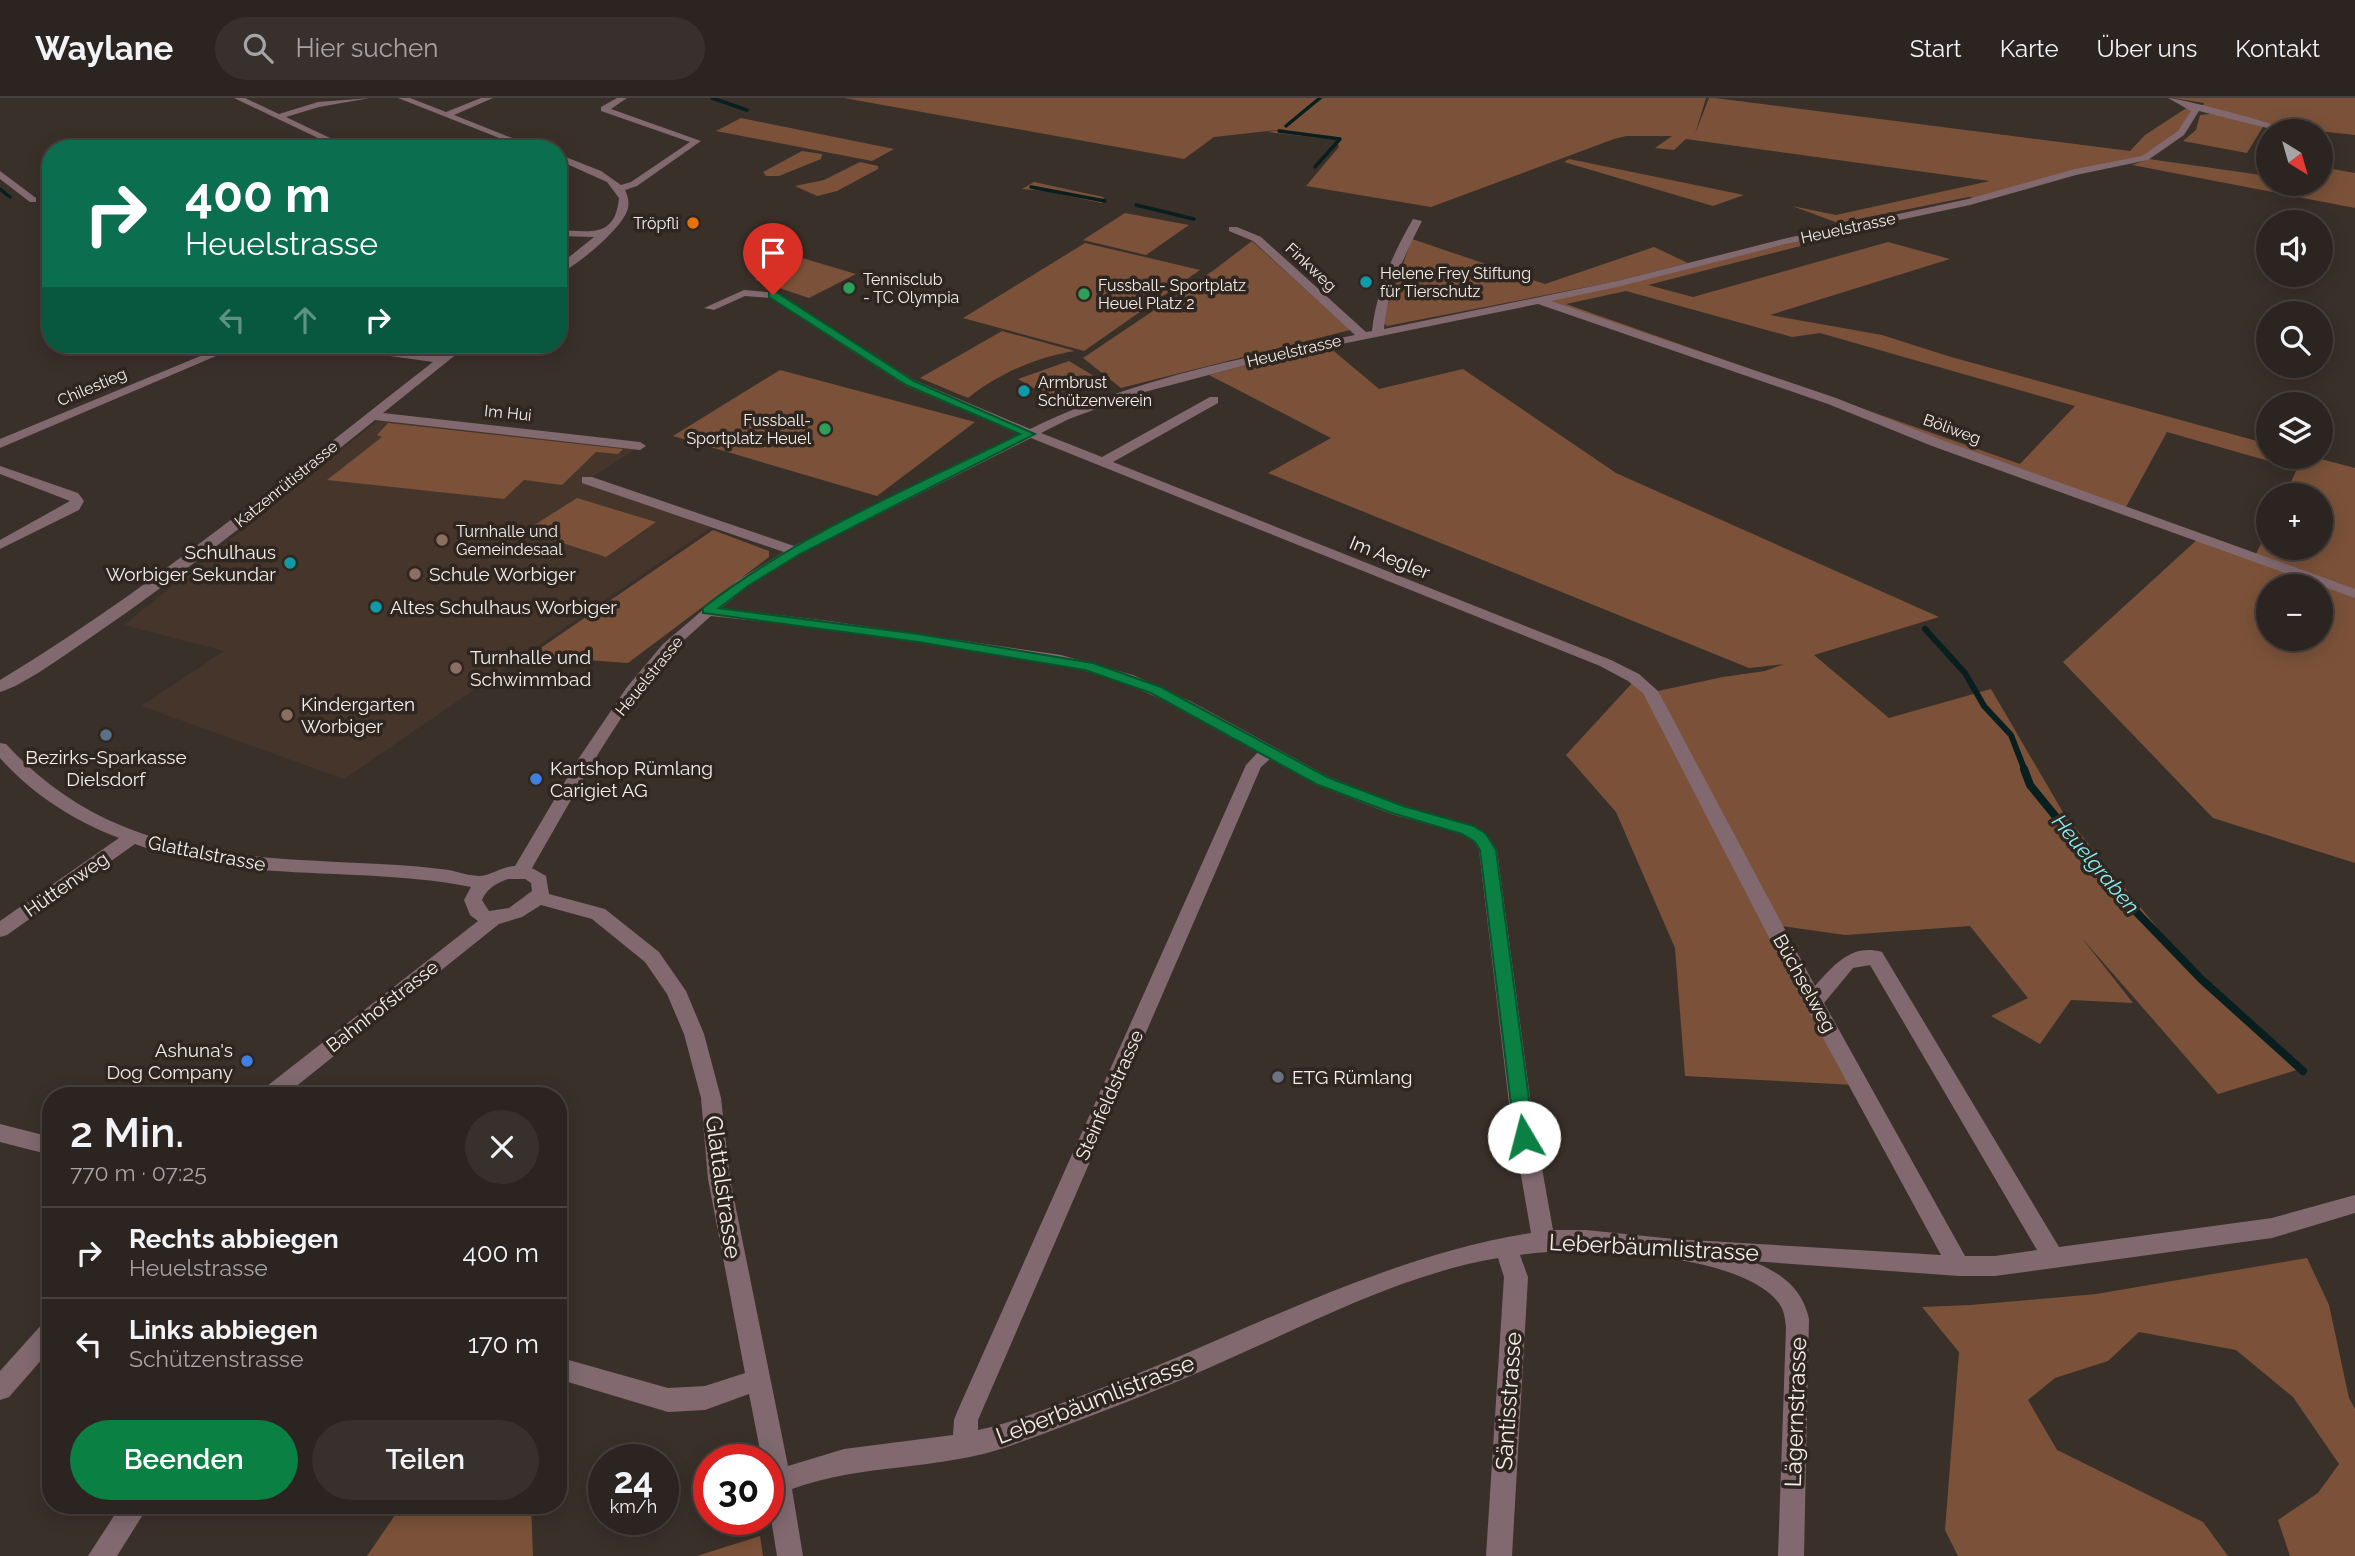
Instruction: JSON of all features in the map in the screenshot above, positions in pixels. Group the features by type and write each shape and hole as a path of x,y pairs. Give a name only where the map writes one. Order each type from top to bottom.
{"street":[{"path":"238,98 329,140"},
{"path":"277,117 318,105 366,98"},
{"path":"402,98 511,140"},
{"path":"446,115 489,98"},
{"path":"620,188 634,184 697,141 604,109 622,98"},
{"path":"2172,98 2192,107 2256,122"},
{"name":"Heuelstrasse","path":"521,872 585,762 633,690 668,647 708,611 743,583 795,551 1065,416 1133,391 1272,355 1617,284 1762,247 1970,202 2076,172 2145,158 2181,133 2195,111 2192,107"},
{"path":"567,160 602,174 620,188 625,198 621,217 605,234 567,264"},
{"path":"0,174 33,200"},
{"path":"1378,332 1378,320 1400,254 1418,221"},
{"name":"Finkweg","path":"1233,229 1257,239 1362,335"},
{"path":"567,233 605,234"},
{"name":"Im Aegler","path":"710,309 744,293 773,295 910,383 1030,434 1620,670 1641,681 1654,699"},
{"name":"Böliweg","path":"1536,299 1832,401 1937,443 2355,594"},
{"name":"Chilestieg","path":"0,444 215,354"},
{"path":"399,354 443,360"},
{"name":"Katzenrütistrasse","path":"0,687 74,643 160,584 451,354"},
{"path":"1102,463 1214,400"},
{"name":"Im Hui","path":"372,416 640,446"},
{"path":"0,470 73,496 77,500 74,507 0,545"},
{"path":"587,480 795,551"},
{"path":"708,611 918,638 1088,666 1156,690 1321,780 1361,797 1468,830 1480,838 1488,850 1524,1137 1544,1241"},
{"name":"Büchselweg","path":"1654,699 1788,955 1959,1266"},
{"name":"Glattalstrasse","path":"0,748 44,790 100,825 132,838 207,857 274,866 434,873 484,884"},
{"name":"Steinfeldstrasse","path":"965,1445 966,1420 1254,765 1268,751"},
{"name":"Hüttenweg","path":"0,930 132,838"},
{"path":"521,872 540,880 542,886 538,898 517,914 494,918 484,916 473,906 475,893 484,884 500,875 521,872"},
{"name":"Glattalstrasse","path":"538,898 598,915 652,957 676,991 694,1034 711,1098 719,1179 772,1444"},
{"name":"Bahnhofstrasse","path":"281,1087 494,918"},
{"path":"1815,1000 1847,962 1875,957 2054,1259"},
{"path":"0,1133 42,1144"},
{"name":"Leberbäumlistrasse","path":"784,1480 843,1461 965,1445 1003,1436 1156,1379 1366,1286 1424,1265 1544,1241 1624,1242 1688,1251 1717,1249 1959,1266 1995,1266 2272,1228 2355,1205"},
{"name":"Säntisstrasse","path":"1499,1556 1516,1277 1506,1248"},
{"name":"Lägernstrasse","path":"1688,1251 1753,1273 1779,1286 1793,1304 1798,1327 1791,1556"},
{"path":"0,1389 42,1341"},
{"path":"567,1371 668,1400 705,1398 758,1380"},
{"path":"101,1556 130,1514"},
{"name":"Glattalstrasse","path":"784,1519 790,1556"}],"shaded area":[{"path":"844,98 1706,98 1695,134 1709,98 1715,98 2130,151 2145,135 2188,107 2192,111 2177,133 2143,157 1975,198 1838,223 1792,206 1836,215 1990,181 1686,139 1674,150 1655,148 1672,136 1626,136 1431,207 1306,186 1339,147 1336,140 1267,132 1285,129 1214,137 1184,159"},
{"path":"2172,98 2355,98 2355,135 2333,133 2333,119 2256,119 2256,138 2247,153 2183,141 2196,130 2200,115 2219,113 2202,108 2204,103"},
{"path":"741,118 894,149 872,161 716,131"},
{"path":"802,151 822,154 821,159 779,176 766,176 763,172"},
{"path":"1569,159 1744,195 1713,206 1564,162"},
{"path":"2149,159 2256,174 2256,189 2132,165"},
{"path":"860,162 878,166 878,169 837,191 817,196 795,186 824,180"},
{"path":"2333,169 2355,173 2355,208 2293,196 2333,196"},
{"path":"1034,182 1103,197 1105,201 1101,203 1046,191 1022,189"},
{"path":"1125,213 1189,225 1146,255 1083,240"},
{"path":"1848,230 1855,232 1648,285 1693,297 1888,242 1950,259 1770,315 1882,335 1951,357 2256,441 2256,457 2167,432 2126,507 1542,301","holes":["1626,291 1792,337 1820,333 2075,406 2020,464 1566,304"]},
{"path":"1412,239 1545,284 1654,247 1688,263 1613,282 1387,326 1382,321"},
{"path":"1252,241 1350,330 1121,388 1083,358 1214,270"},
{"name":"Fussball- Sportplatz Heuel Platz 2","path":"1085,243 1200,270 1084,351 963,318"},
{"path":"802,258 856,274 809,298 755,280"},
{"path":"1002,331 1075,351 1018,368 992,381 968,398 920,378"},
{"path":"1329,347 1379,389 1463,369 1616,473 1939,617 1814,655 1889,718 1991,689 2064,814 2191,969 2300,1069 2218,1094 2081,937 2133,1003 2071,1000 2040,1044 1991,1016 2028,998 1970,926 1845,935 1768,924 1855,1085 1685,1076 1675,948 1616,812 1566,755 1634,681 1658,691 1765,671 1784,664 1749,668 1268,473 1331,438 1209,375"},
{"path":"1069,361 1099,379 1049,397 1018,379"},
{"name":"Fussball- Sportplatz Heuel","path":"780,370 975,422 877,496 673,436"},
{"name":"Schule Worbiger","path":"382,417 636,449 584,482 716,524 344,779 141,706 224,651 124,625"},
{"path":"388,423 623,449 618,454 596,452 562,485 524,480 504,499 327,480 382,437 377,435"},
{"path":"2333,462 2355,468 2355,591 2333,583 2333,574 2310,574 2272,560 2333,560 2333,483 2291,483 2297,469 2333,469"},
{"path":"577,498 656,522 606,557 525,531"},
{"path":"713,530 769,551 769,557 628,663 529,656"},
{"path":"2199,538 2294,574 2256,574 2256,651 2333,651 2333,589 2355,597 2355,863 2213,818 2063,662"},
{"path":"2307,1258 2329,1305 2349,1398 2355,1409 2355,1556 2290,1556 2278,1520 2318,1493 2339,1464 2293,1397 2236,1350 2139,1332 2108,1361 2055,1378 2028,1400 2057,1450 2203,1522 2228,1556 1958,1556 1945,1530 1959,1352 1922,1307 2096,1294"},
{"path":"396,1514 531,1514 533,1556 367,1556"},
{"path":"760,1536 763,1556 697,1556"}],"waterway":[{"path":"712,98 747,110"},
{"path":"1286,126 1320,98"},
{"path":"1279,131 1340,139 1315,167"},
{"path":"1031,187 1105,201"},
{"path":"0,189 10,197"},
{"path":"1136,205 1194,219"},
{"name":"Heuelgraben","path":"1925,629 1965,673 1984,706 2011,735 2025,771"},
{"name":"Heuelgraben","path":"2024,769 2030,785 2117,892 2201,979 2303,1071"}],"place":[{"name":"Tröpfli","path":"693,223"},
{"name":"Helene Frey Stiftung für Tierschutz","path":"1366,282"},
{"name":"Tennisclub - TC Olympia","path":"849,288"},
{"name":"Fussball- Sportplatz Heuel Platz 2","path":"1084,294"},
{"name":"Armbrust Schützenverein","path":"1024,391"},
{"name":"Fussball- Sportplatz Heuel","path":"825,429"},
{"name":"Turnhalle und Gemeindesaal","path":"442,540"},
{"name":"Schulhaus Worbiger Sekundar","path":"290,563"},
{"name":"Schule Worbiger","path":"415,574"},
{"name":"Altes Schulhaus Worbiger","path":"376,607"},
{"name":"Turnhalle und Schwimmbad","path":"456,668"},
{"name":"Kindergarten Worbiger","path":"287,715"},
{"name":"Bezirks-Sparkasse Dielsdorf","path":"106,735"},
{"name":"Kartshop Rümlang Carigiet AG","path":"536,779"},
{"name":"Ashuna's Dog Company","path":"247,1061"},
{"name":"ETG Rümlang","path":"1278,1077"}],"route":[{"path":"773,295 910,383 1030,434 795,551 743,583 708,611 829,625 1088,666 1156,690 1321,780 1397,810 1468,830 1480,838 1488,850 1524,1137"}]}
